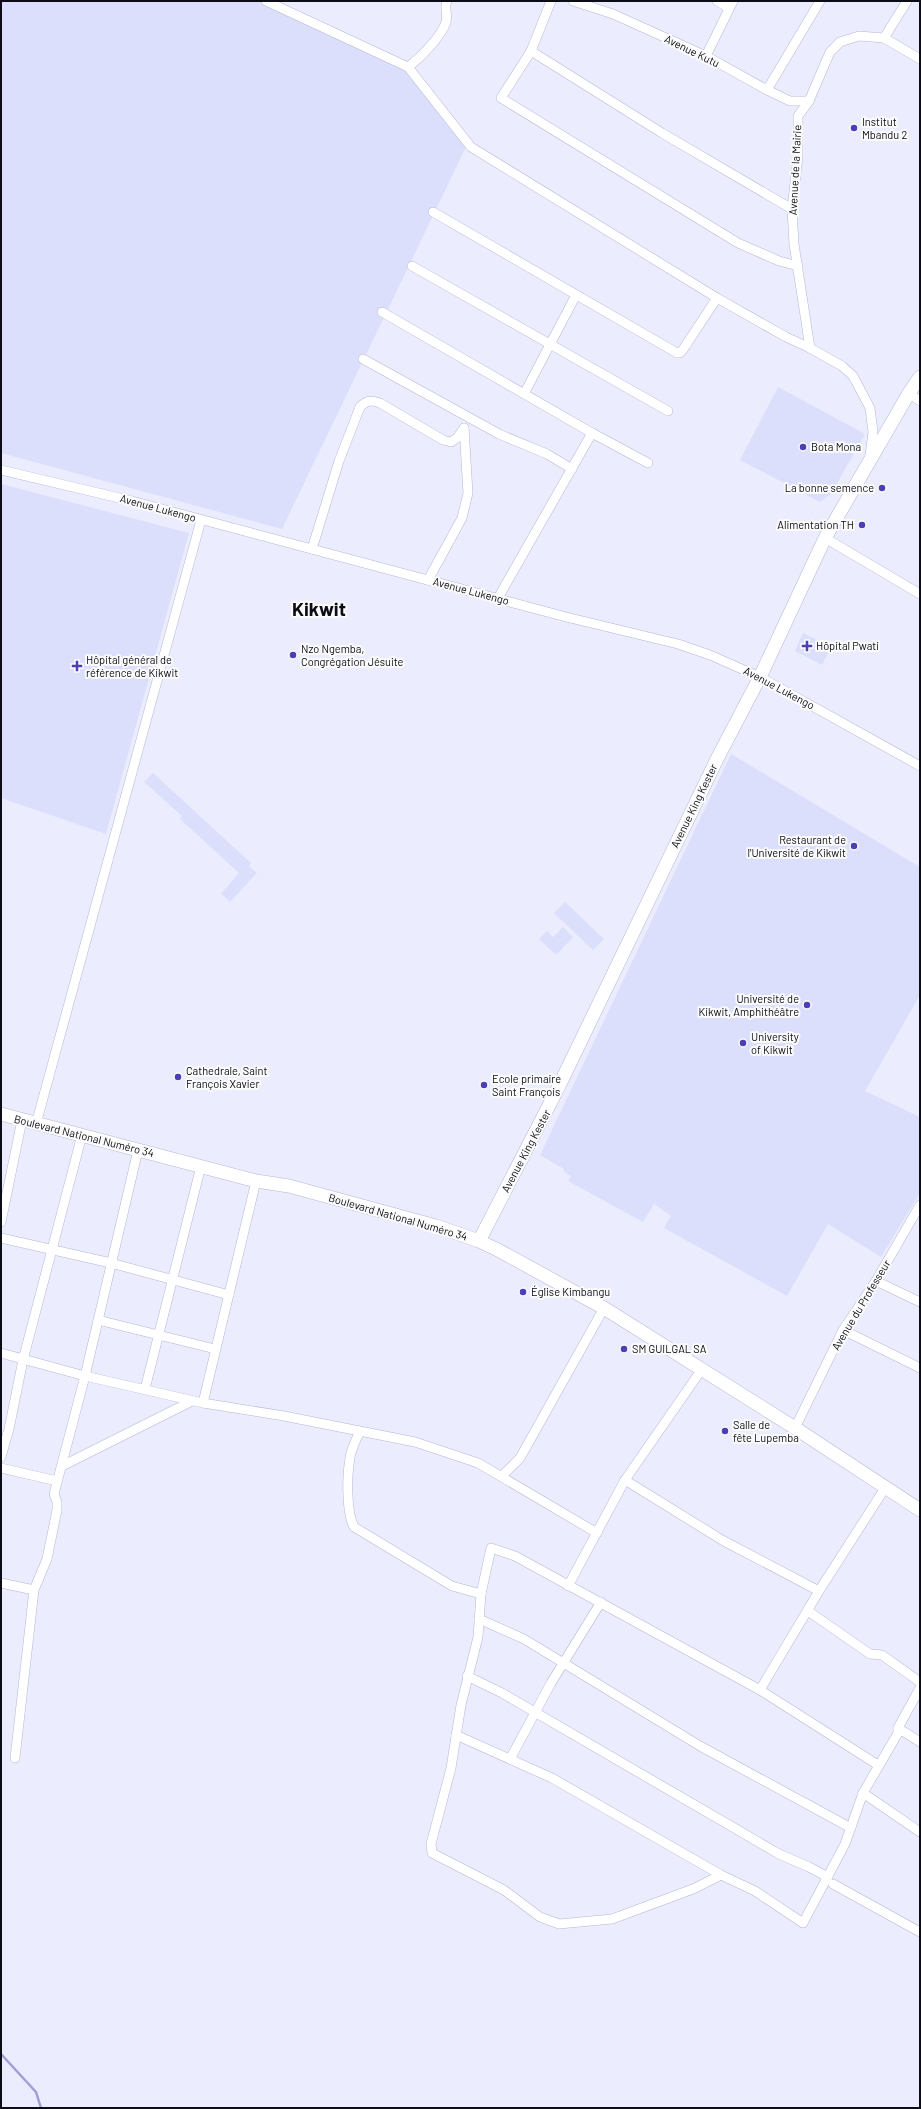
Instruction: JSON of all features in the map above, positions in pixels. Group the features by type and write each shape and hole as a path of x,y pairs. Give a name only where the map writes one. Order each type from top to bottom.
{"main road":[{"name":"Avenue King Kester","path":"479,1241 555,1095 714,764 760,677 825,538 909,393 920,377"},
{"name":"Boulevard National Numéro 34","path":"1,1114 256,1180 289,1186 421,1222 479,1241 604,1308 795,1428 920,1510"}],"street":[{"path":"266,1 408,66 471,148 717,298 786,337 810,348 842,366 853,376 870,408 873,432 870,461"},
{"path":"551,1 531,51 501,98 738,243 779,261 798,266"},
{"name":"Avenue Kutu","path":"573,1 613,14 706,56 790,101 809,101"},
{"path":"706,56 731,5 717,1"},
{"path":"767,90 820,1"},
{"path":"884,38 908,1"},
{"path":"408,66 421,56 446,24 448,16 444,2"},
{"name":"Avenue de la Mairie","path":"810,348 794,244 792,209 798,156 798,116 809,101 830,52 840,42 859,36 884,38 920,59"},
{"path":"531,51 662,133 792,209"},
{"path":"433,212 677,353 680,353 717,298"},
{"path":"412,266 668,411"},
{"path":"524,394 576,295"},
{"path":"382,312 592,433 648,463"},
{"path":"364,359 499,434 547,454 572,469"},
{"path":"909,393 920,401"},
{"path":"312,548 339,461 360,406 364,402 371,400 380,403 443,440 451,442 457,438 464,428"},
{"path":"428,580 462,518 468,493 464,415"},
{"path":"498,598 592,433"},
{"name":"Avenue Lukengo","path":"1,470 312,548 428,580 678,644 710,655 760,677 920,766"},
{"path":"36,1124 201,520"},
{"path":"825,538 920,594"},
{"path":"1,1222 22,1120"},
{"path":"1,1456 9,1429 23,1360 82,1135"},
{"path":"15,1758 34,1590 47,1559 57,1510 58,1502 54,1494 57,1480 85,1376 138,1150"},
{"path":"145,1389 174,1279 201,1166"},
{"path":"203,1403 256,1180"},
{"name":"Avenue du Professeur","path":"795,1428 843,1330 876,1281 919,1208"},
{"path":"1,1238 174,1279 229,1295"},
{"path":"876,1281 920,1302"},
{"path":"502,1476 520,1458 604,1308"},
{"path":"98,1320 215,1349"},
{"path":"843,1330 920,1368"},
{"path":"1,1353 85,1376 192,1401 284,1416 415,1442 478,1463 597,1533"},
{"path":"568,1586 625,1480 702,1369"},
{"path":"62,1466 192,1401"},
{"path":"360,1431 350,1456 349,1465 350,1520 354,1527 452,1586 482,1594"},
{"path":"1,1468 57,1480"},
{"path":"625,1480 722,1540 819,1591"},
{"path":"760,1690 819,1591 885,1488"},
{"path":"721,1875 693,1888 612,1919 559,1924 540,1917 504,1890 432,1853 431,1844 451,1768 453,1748 467,1676 478,1637 482,1594 491,1548 515,1556 760,1690 878,1765"},
{"path":"1,1583 34,1590"},
{"path":"510,1759 534,1713 601,1602"},
{"path":"808,1611 870,1654 882,1656 920,1682"},
{"path":"479,1618 524,1639 700,1746 851,1828"},
{"path":"467,1676 502,1694 716,1816 778,1854 809,1866 920,1932"},
{"path":"456,1735 552,1778 721,1875 755,1891 803,1924 831,1880 863,1793 898,1733 898,1728 920,1688"},
{"path":"898,1728 920,1742"},
{"path":"863,1793 920,1832"}],"shaded area":[{"path":"1,1 267,1 408,70 468,143 282,529 1,453"},
{"name":"Bota Mona","path":"778,387 865,434 831,494 820,502 740,460"},
{"name":"Hôpital général de référence de Kikwit","path":"1,484 189,533 106,834 1,798"},
{"path":"803,633 831,647 822,665 795,651"},
{"name":"University of Kikwit","path":"731,754 920,867 920,995 865,1091 920,1117 920,1193 881,1257 828,1224 787,1296 664,1228 671,1216 654,1204 643,1222 568,1181 571,1176 563,1171 564,1169 540,1155"},
{"path":"153,773 251,863 249,866 257,873 230,902 221,894 239,873 180,819 182,816 144,782"},
{"path":"565,902 604,939 593,950 554,913"},
{"path":"563,927 573,937 556,955 539,939 547,931 553,937"}],"waterway":[{"path":"1,2054 36,2092 41,2108"}],"place":[{"name":"Institut Mbandu 2","path":"854,128"},
{"name":"Bota Mona","path":"803,447"},
{"name":"La bonne semence","path":"882,488"},
{"name":"Alimentation TH","path":"862,525"},
{"name":"Hôpital Pwati","path":"807,646"},
{"name":"Nzo Ngemba, Congrégation Jésuite","path":"293,655"},
{"name":"Hôpital général de référence de Kikwit","path":"77,666"},
{"name":"Restaurant de l'Université de Kikwit","path":"854,846"},
{"name":"Université de Kikwit, Amphithéâtre","path":"807,1005"},
{"name":"University of Kikwit","path":"743,1043"},
{"name":"Cathedrale, Saint François Xavier","path":"178,1077"},
{"name":"Ecole primaire Saint François","path":"484,1085"},
{"name":"Église Kimbangu","path":"523,1292"},
{"name":"SM GUILGAL SA","path":"624,1349"},
{"name":"Salle de fête Lupemba","path":"725,1431"}],"district":[{"name":"Kikwit","path":"319,609"}]}
